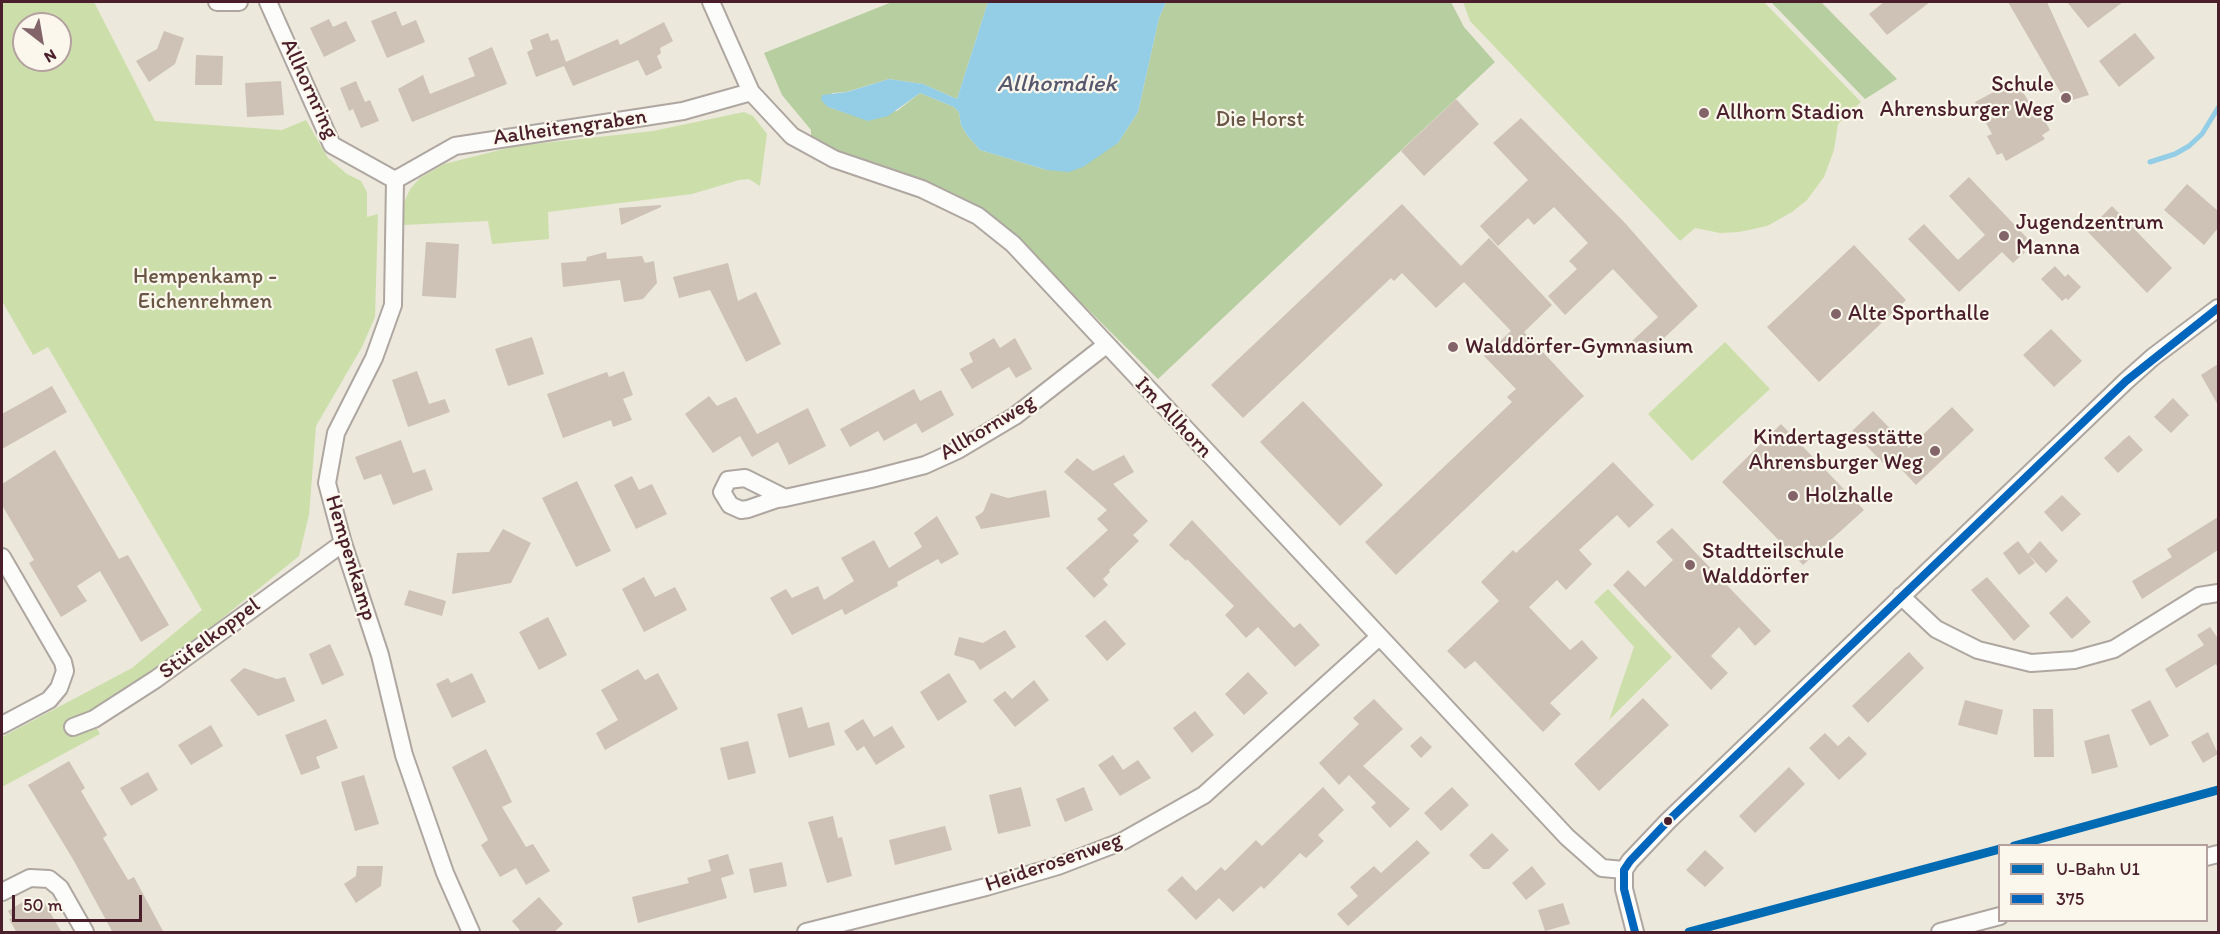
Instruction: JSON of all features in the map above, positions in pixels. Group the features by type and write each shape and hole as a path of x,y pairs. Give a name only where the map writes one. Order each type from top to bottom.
{"street":[{"path":"217,2 239,2"},
{"name":"Allhornring","path":"268,2 332,145 395,180"},
{"name":"Im Allhorn","path":"711,2 751,92 792,135 834,159 922,189 978,216 1013,244 1379,637 1493,755 1567,837 1602,868 1624,870"},
{"name":"Aalheitengraben","path":"395,180 455,146 683,111 751,92"},
{"name":"Hempenkamp","path":"395,180 393,305 374,358 336,433 327,483 343,543 380,655 404,755 445,873 471,933"},
{"path":"1635,933 1624,889 1624,870 1668,822 2126,381 2153,357 2218,308"},
{"name":"Allhornweg","path":"785,498 925,465 958,450 1015,416 1106,345"},
{"name":"Stüfelkoppel","path":"73,728 94,719 156,679 343,543"},
{"path":"2,557 63,662 65,671 59,688 49,700 2,725"},
{"path":"1901,596 1936,629 1978,650 2031,663 2074,660 2114,649 2199,596 2218,593"},
{"name":"Heiderosenweg","path":"806,933 1058,866 1123,840 1204,795 1379,637"},
{"path":"2,892 30,878 50,879 60,888 85,933"},
{"path":"1941,933 1998,917"}],"green space":[{"name":"Hempenkamp - Eichenrehmen","path":"2,2 94,2 155,121 282,130 306,120 328,158 347,174 361,181 367,192 367,217 378,214 375,317 362,347 316,426 309,515 299,556 157,671 89,714 100,734 2,787 2,737 132,668 202,610 48,347 33,355 2,301"},
{"name":"Die Horst","path":"892,2 988,2 957,99 923,84 889,79 846,92 832,93 828,107 852,115 897,111 920,93 954,107 959,112 961,125 967,135 980,150 1047,170 1118,143 1138,112 1159,18 1166,2 1451,2 1464,27 1495,62 1158,379 1001,223 979,208 829,151 811,140 811,130 782,95 764,53"},
{"name":"Allhorn Stadion","path":"1463,2 1764,2 1861,102 1838,124 1834,150 1824,177 1807,200 1792,212 1767,226 1739,232 1720,233 1695,228 1680,241 1470,21"},
{"path":"1771,2 1821,2 1897,79 1865,99"},
{"path":"744,112 753,116 767,134 760,186 749,179 739,180 692,194 548,212 549,239 492,244 488,221 403,225 403,205 410,189 420,178 444,164 516,146 653,131"},
{"path":"1725,342 1770,389 1692,461 1648,414"},
{"path":"1608,589 1672,657 1609,720 1634,647 1594,602"}],"water":[{"name":"Allhorndiek","path":"988,2 1166,2 1159,18 1138,112 1118,143 1083,167 1069,172 1047,170 980,150 967,135 961,125 959,112 954,107 920,93 888,116 868,121 828,107 821,100 822,95 847,92 889,79 923,84 957,99"}],"building":[{"path":"1884,2 1930,2 1887,35 1869,14"},
{"path":"2008,2 2047,2 2089,95 2066,102"},
{"path":"2067,2 2123,2 2088,28"},
{"path":"396,11 402,26 416,20 425,42 387,58 371,21"},
{"path":"329,19 333,27 346,21 356,41 324,57 310,28"},
{"path":"664,22 673,41 660,48 661,53 657,56 662,68 646,76 638,60 573,86 564,66 536,77 527,52 533,49 530,40 548,33 551,41 558,39 566,62 618,39 620,45"},
{"path":"164,31 184,38 175,64 149,82 136,61 157,49"},
{"path":"2135,33 2155,58 2119,87 2099,61"},
{"path":"492,47 507,84 412,122 398,89 423,75 430,94 475,76 468,58"},
{"path":"196,55 223,56 222,85 195,85"},
{"path":"2016,80 2034,111 2038,109 2050,130 2042,135 2045,139 2006,161 2002,153 1997,155 1987,136 1992,134 1975,102"},
{"path":"281,81 284,115 247,117 245,83"},
{"path":"356,81 365,102 370,100 379,121 361,128 353,109 349,111 340,88"},
{"path":"1456,99 1479,124 1424,176 1401,151"},
{"path":"1521,118 1625,223 1698,306 1646,355 1632,341 1658,317 1613,269 1565,315 1548,296 1577,269 1569,261 1588,243 1554,207 1534,225 1528,218 1498,246 1480,226 1528,180 1493,143"},
{"name":"Jugendzentrum Manna","path":"1969,177 2028,239 2019,246 2025,252 2013,263 2002,252 1959,292 1908,239 1924,224 1958,260 1985,235 1949,196"},
{"path":"2187,184 2218,211 2218,228 2204,245 2164,210"},
{"path":"1402,204 1461,266 1489,238 1552,305 1524,332 1584,396 1396,575 1365,542 1512,402 1507,397 1516,389 1484,356 1511,331 1464,282 1436,308 1402,273 1394,281 1391,278 1243,418 1211,385"},
{"path":"661,205 661,207 621,225 619,208"},
{"path":"2112,206 2172,268 2147,293 2087,231"},
{"path":"426,242 459,244 456,298 422,296"},
{"name":"Alte Sporthalle","path":"1854,245 1906,300 1819,382 1767,327"},
{"path":"606,252 607,259 642,256 645,263 654,261 657,283 643,299 624,302 620,280 563,287 561,263 586,261 587,257"},
{"path":"728,263 738,301 756,292 781,344 746,362 710,290 679,298 673,277"},
{"path":"2055,266 2065,277 2068,274 2081,287 2068,300 2066,298 2062,301 2041,279"},
{"path":"2051,329 2082,361 2054,387 2023,355"},
{"path":"532,337 544,374 508,386 495,349"},
{"path":"994,338 1000,348 1015,338 1032,369 1016,378 1009,367 972,389 960,369 973,362 969,353"},
{"path":"2218,364 2218,405 2201,375"},
{"path":"417,371 429,404 445,399 450,412 408,427 392,380"},
{"path":"624,371 633,395 623,399 632,420 613,427 611,420 563,438 547,394 607,372 609,377"},
{"path":"52,386 67,412 2,449 2,414"},
{"path":"914,389 920,401 941,390 954,415 922,433 916,423 884,441 878,431 850,447 840,429"},
{"path":"709,396 717,406 736,397 757,434 808,408 826,446 789,465 778,442 752,457 740,436 713,453 685,414"},
{"path":"2173,398 2189,415 2171,433 2154,417"},
{"path":"1303,401 1383,485 1340,526 1260,442"},
{"path":"1952,407 1974,430 1916,485 1890,457 1883,463 1852,431 1873,411 1909,448"},
{"name":"Holzhalle","path":"1781,424 1864,510 1803,565 1722,482"},
{"path":"2129,435 2143,450 2118,473 2104,458"},
{"path":"401,440 413,473 425,469 433,490 393,505 381,474 364,480 355,457"},
{"path":"55,450 119,559 128,555 169,625 141,642 100,571 77,586 87,601 61,617 29,563 34,560 2,505 2,484"},
{"path":"1124,455 1134,472 1113,484 1148,521 1133,535 1139,541 1109,570 1110,572 1103,579 1108,585 1094,598 1066,568 1108,530 1097,519 1107,510 1064,472 1077,458 1093,471"},
{"path":"1613,462 1654,505 1629,528 1617,515 1579,550 1592,564 1566,590 1557,580 1529,607 1570,650 1582,640 1598,658 1550,703 1561,714 1543,732 1475,661 1465,669 1447,651 1499,601 1481,582 1513,550 1516,553"},
{"path":"632,476 639,490 652,484 667,514 636,529 614,485"},
{"path":"577,481 611,551 576,567 542,498"},
{"path":"1046,490 1050,517 981,529 975,517 983,512 991,493 1008,498"},
{"path":"2062,495 2081,514 2062,532 2044,512"},
{"path":"937,516 959,554 941,564 938,559 897,582 898,586 845,615 842,609 792,635 770,598 786,589 792,598 818,586 824,600 854,581 841,558 874,540 889,568 922,547 914,533"},
{"path":"2218,517 2218,550 2142,599 2132,581 2172,557 2167,549"},
{"path":"1192,520 1294,628 1300,623 1320,645 1295,667 1258,627 1246,638 1225,615 1234,606 1187,559 1186,561 1169,545"},
{"path":"1672,528 1771,631 1755,646 1739,627 1711,656 1728,673 1711,690 1613,585 1628,570 1645,587 1673,560 1656,542"},
{"path":"503,529 531,543 511,583 452,594 457,553 489,552"},
{"path":"2018,541 2035,563 2019,575 2003,553"},
{"path":"2040,541 2058,561 2046,573 2028,554"},
{"path":"644,577 655,597 675,587 687,610 644,632 622,589"},
{"path":"1987,577 2030,626 2014,641 1971,590"},
{"path":"409,590 446,601 442,616 404,605"},
{"path":"2067,596 2091,622 2072,639 2049,613"},
{"path":"548,617 567,655 539,670 519,632"},
{"path":"1105,620 1126,644 1107,661 1085,636"},
{"path":"2210,627 2218,636 2218,669 2216,664 2176,688 2165,669 2204,645 2197,635"},
{"path":"1005,630 1016,647 980,670 974,661 954,655 959,637 983,643"},
{"path":"330,644 344,675 322,685 309,654"},
{"path":"1909,652 1924,668 1868,723 1852,706"},
{"path":"244,668 277,679 285,677 295,701 258,716 230,680"},
{"path":"638,669 645,680 658,673 678,709 605,750 596,733 618,720 601,690"},
{"path":"1248,672 1268,693 1244,715 1225,694"},
{"path":"472,673 486,702 452,718 436,684 448,678 451,683"},
{"path":"949,673 967,702 938,721 920,692"},
{"path":"1034,680 1049,700 1015,727 993,700 1005,691 1012,699"},
{"path":"1643,698 1669,725 1599,791 1574,764"},
{"path":"1374,699 1403,729 1363,766 1410,809 1390,828 1371,807 1376,803 1349,775 1339,785 1319,763 1359,724 1353,718"},
{"path":"1965,700 2003,710 1997,735 1958,725"},
{"path":"2150,700 2169,736 2150,746 2131,710"},
{"path":"802,707 808,728 829,722 835,745 789,758 777,714"},
{"path":"2033,709 2053,709 2054,757 2034,757"},
{"path":"1195,711 1214,735 1192,753 1173,728"},
{"path":"326,719 338,748 316,757 320,768 301,775 285,735"},
{"path":"863,719 874,737 892,726 905,747 876,765 864,746 857,751 844,731"},
{"path":"211,725 223,746 191,765 178,745"},
{"path":"2208,732 2218,754 2203,763 2191,742"},
{"path":"1825,733 1838,746 1849,736 1867,754 1839,780 1809,748"},
{"path":"2109,734 2118,767 2092,774 2084,741"},
{"path":"1421,736 1432,747 1421,758 1410,746"},
{"path":"748,741 756,773 728,780 720,748"},
{"path":"486,749 512,802 502,807 526,847 533,844 550,871 526,885 516,868 500,877 481,845 488,840 452,767"},
{"path":"1113,755 1123,770 1138,760 1151,778 1120,796 1098,765"},
{"path":"69,761 85,788 81,791 107,835 103,838 128,880 134,877 164,933 113,933 74,861 28,785"},
{"path":"1789,767 1805,784 1755,833 1739,816"},
{"path":"148,772 158,790 131,806 120,788"},
{"path":"364,775 379,824 355,831 341,782"},
{"path":"1021,787 1031,826 998,834 989,795"},
{"path":"1084,787 1093,810 1065,822 1056,799"},
{"path":"1323,787 1344,810 1318,835 1324,841 1306,858 1300,853 1264,889 1261,886 1233,912 1219,898 1196,920 1167,890 1182,876 1196,891 1221,867 1225,871 1256,840 1262,846"},
{"path":"1452,787 1469,805 1441,831 1424,813"},
{"path":"833,816 838,838 842,837 852,876 827,883 808,822"},
{"path":"945,826 952,850 895,865 889,840"},
{"path":"1492,833 1509,850 1489,869 1483,869 1469,855"},
{"path":"1417,840 1430,853 1348,926 1337,914 1358,896 1350,887 1374,866 1381,873"},
{"path":"1705,850 1724,868 1705,887 1686,870"},
{"path":"728,854 734,874 721,878 727,898 638,923 632,897 689,883 687,878 711,871 708,860"},
{"path":"782,862 787,886 754,893 749,869"},
{"path":"357,866 383,866 381,886 356,903 344,884 356,876"},
{"path":"1532,866 1546,884 1526,900 1512,883"},
{"path":"539,897 563,924 553,933 522,933 512,921"},
{"path":"26,900 30,906 43,900 62,933 17,933 9,919 12,918 8,911"},
{"path":"1563,903 1570,924 1545,931 1538,910"}],"waterway":[{"path":"2150,162 2175,154 2189,146 2202,134 2218,108"}],"metro line":[{"name":"U1","path":"2021,844 2218,790"},
{"name":"U1","path":"1689,932 1998,850"}],"transit line":[{"name":"375","path":"1635,932 1624,889 1624,870 1630,861 1668,821 2126,381 2218,308"}],"place":[{"name":"Schule Ahrensburger Weg","path":"2066,98"},
{"name":"Allhorn Stadion","path":"1704,113"},
{"name":"Jugendzentrum Manna","path":"2004,236"},
{"name":"Alte Sporthalle","path":"1836,314"},
{"name":"Walddörfer-Gymnasium","path":"1453,347"},
{"name":"Kindertagesstätte Ahrensburger Weg","path":"1935,451"},
{"name":"Holzhalle","path":"1793,496"},
{"name":"Stadtteilschule Walddörfer","path":"1690,565"}]}
